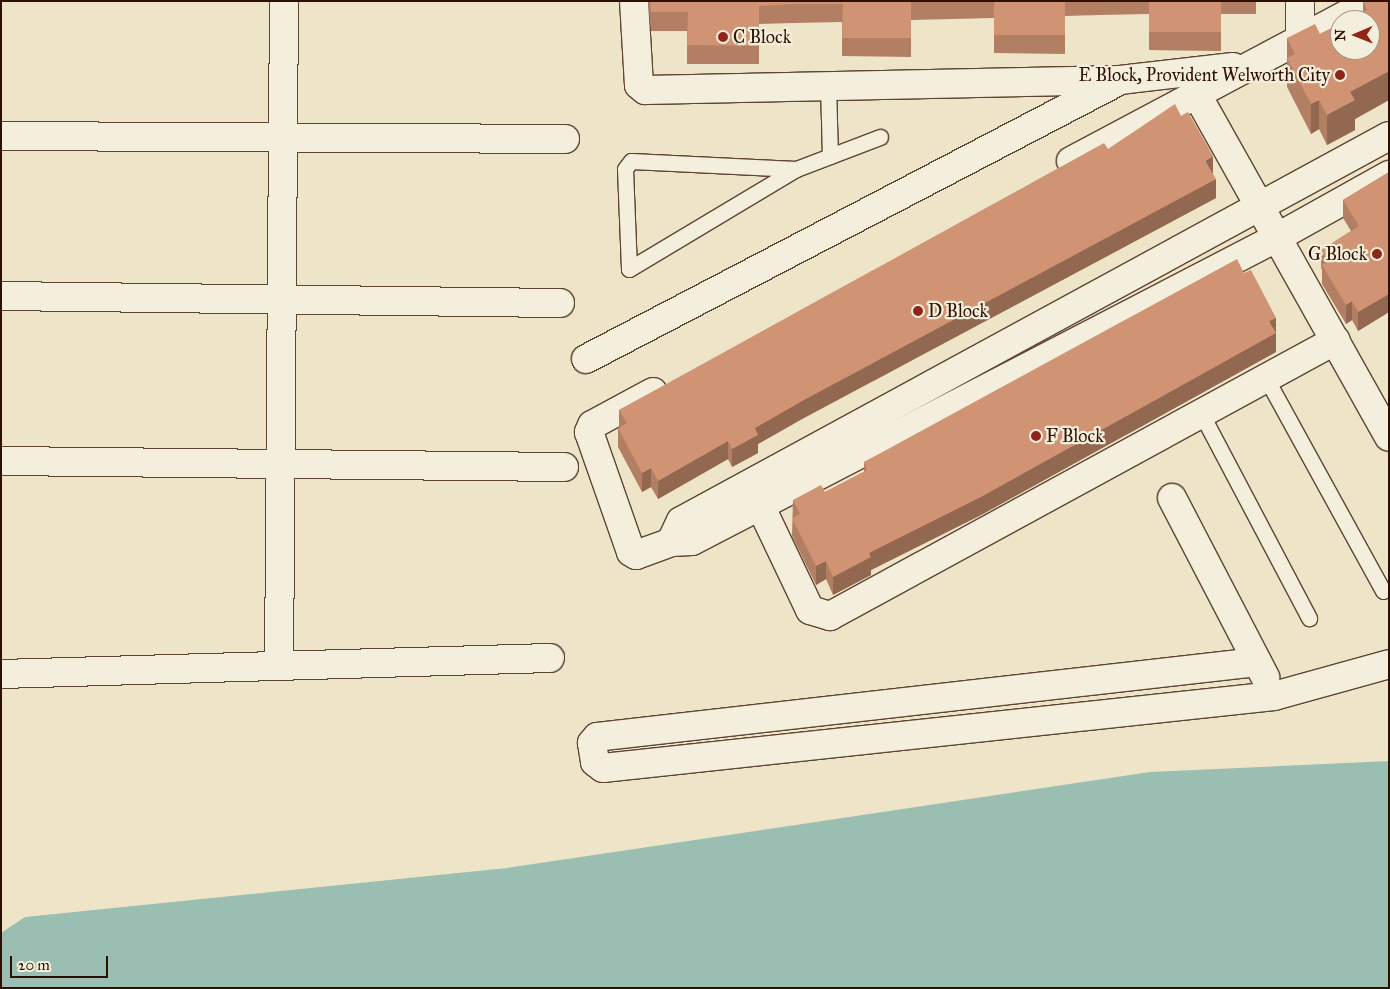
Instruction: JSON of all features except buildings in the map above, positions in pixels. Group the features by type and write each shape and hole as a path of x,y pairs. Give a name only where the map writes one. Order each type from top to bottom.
{"street":[{"path":"279,666 284,1"},
{"path":"634,1 639,85 645,90 1120,80 1254,65"},
{"path":"1300,1 1300,41"},
{"path":"1047,174 1372,1"},
{"path":"586,359 1120,80"},
{"path":"1196,93 1389,437"},
{"path":"1,136 565,139"},
{"path":"671,542 681,521 1389,136"},
{"path":"680,377 592,425 589,432 631,552 642,555 671,542 692,541 1278,238 1389,175"},
{"path":"1,296 560,303"},
{"path":"760,505 810,610 830,616 1336,340"},
{"path":"1,461 564,467"},
{"path":"1172,498 1274,696"},
{"path":"1,674 550,658"},
{"path":"1257,662 597,737 592,744 595,762 603,768 1274,696 1389,664"}],"lane":[{"path":"828,85 830,156"},
{"path":"796,169 631,161 625,169 630,269 796,169 880,137"},
{"path":"1266,378 1383,591"},
{"path":"1201,414 1309,618"}],"water":[{"path":"1389,761 1389,988 1,988 1,933 25,917 507,868 1150,772"}],"place":[{"name":"C Block","path":"723,37"},
{"name":"E Block, Provident Welworth City","path":"1340,75"},
{"name":"G Block","path":"1377,254"},
{"name":"D Block","path":"918,311"},
{"name":"F Block","path":"1036,436"}]}
